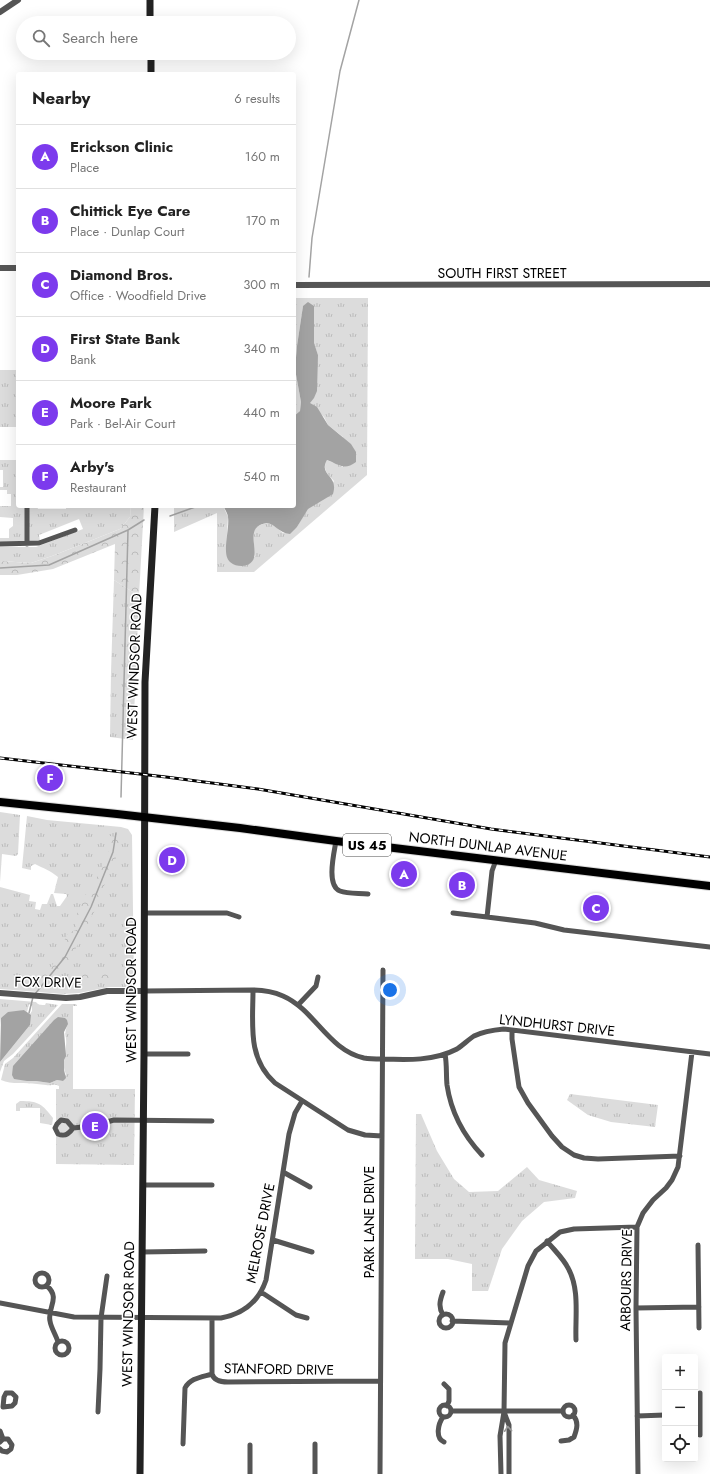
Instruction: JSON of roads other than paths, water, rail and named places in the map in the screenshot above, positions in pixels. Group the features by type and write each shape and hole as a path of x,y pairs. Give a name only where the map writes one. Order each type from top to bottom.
{"main road":[{"path":"150,0 150,16"},
{"path":"150,60 151,72"},
{"name":"WEST WINDSOR ROAD","path":"140,1474 144,1054 145,682 155,508"},
{"name":"US 45","path":"0,802 144,817"},
{"name":"NORTH DUNLAP AVENUE","path":"144,817 710,886"}],"street":[{"path":"0,12 18,0"},
{"path":"0,268 16,268"},
{"name":"SOUTH FIRST STREET","path":"296,285 710,284"},
{"path":"26,508 27,544"},
{"path":"0,544 39,543 75,530"},
{"path":"336,841 332,884 340,891 368,894"},
{"path":"487,917 492,871 496,860"},
{"path":"144,913 227,913 239,917"},
{"path":"453,913 535,923 564,930 710,948"},
{"name":"PARK LANE DRIVE","path":"380,1474 383,970"},
{"path":"298,1005 316,986 318,977"},
{"path":"253,990 254,1044 258,1061 270,1078 302,1101 348,1130 365,1135 382,1136"},
{"name":"LYNDHURST DRIVE","path":"144,991 253,990 282,995 298,1005 333,1041 345,1050 365,1058 427,1059 445,1054 458,1048 474,1036 486,1031 512,1030 710,1054"},
{"name":"FOX DRIVE","path":"0,993 66,998 80,997 107,991 144,991"},
{"path":"512,1030 515,1065 519,1087 528,1103 562,1147 574,1155 584,1158 598,1159 680,1156"},
{"name":"ARBOURS DRIVE","path":"638,1474 636,1308 637,1227 641,1216 648,1206 666,1188 672,1180 678,1167 692,1052"},
{"path":"144,1054 188,1054"},
{"path":"445,1054 448,1086 453,1108 470,1142 482,1155"},
{"name":"MELROSE DRIVE","path":"101,1318 212,1318 239,1313 251,1304 261,1292 266,1280 292,1121 302,1101"},
{"path":"73,1128 92,1126 114,1120 212,1121"},
{"path":"283,1172 310,1187"},
{"path":"143,1185 212,1185"},
{"path":"501,1474 500,1448 501,1423 504,1412 505,1343 528,1266 536,1251 547,1241 560,1232 566,1230 637,1227"},
{"path":"273,1240 312,1252"},
{"path":"547,1241 564,1262 572,1277 575,1290 576,1340"},
{"path":"698,1245 699,1328"},
{"path":"142,1252 205,1251"},
{"path":"98,1412 101,1318 107,1276"},
{"path":"46,1286 52,1292 54,1298 53,1307 50,1313 50,1321 58,1342"},
{"path":"261,1292 296,1315 307,1318"},
{"path":"443,1315 440,1308 440,1303 444,1292"},
{"path":"0,1303 74,1317 101,1318"},
{"path":"636,1308 699,1307"},
{"path":"443,1315 449,1315 452,1321"},
{"path":"443,1315 439,1320 442,1326 448,1327 451,1325 452,1321"},
{"name":"STANFORD DRIVE","path":"212,1318 212,1374 214,1378 222,1382 380,1381"},
{"path":"452,1321 512,1323"},
{"path":"183,1444 186,1384 192,1380 212,1374"},
{"path":"444,1384 449,1389 449,1401 447,1406"},
{"path":"698,1408 700,1393"},
{"path":"447,1406 452,1411 562,1411"},
{"path":"443,1417 440,1414 440,1408 447,1406"},
{"path":"562,1411 565,1406 572,1406 575,1410 573,1416"},
{"path":"443,1417 449,1417 452,1411"},
{"path":"562,1411 566,1417 573,1416"},
{"path":"504,1412 509,1425 509,1474"},
{"path":"637,1416 662,1415"},
{"path":"561,1441 569,1440 574,1437 577,1429 576,1419 573,1416"},
{"path":"443,1417 440,1421 438,1438 444,1442"},
{"path":"698,1422 700,1435"},
{"path":"0,1431 1,1441 10,1440 12,1447 7,1452 2,1452 0,1449"},
{"path":"315,1444 315,1474"},
{"path":"250,1445 250,1474"},
{"path":"500,1448 509,1448"}],"waterway":[{"path":"309,277 312,238 340,71 359,0"},
{"path":"170,516 192,508"},
{"path":"121,797 128,530 144,520"},
{"path":"0,568 49,565 128,530"},
{"path":"35,994 65,957 91,907 113,852 116,833"},
{"path":"29,1013 33,997"}],"railway":[{"path":"0,758 258,789 491,829 710,857"}],"place":[{"name":"Arby's","path":"50,778"},
{"name":"First State Bank","path":"172,860"},
{"name":"Erickson Clinic","path":"404,874"},
{"name":"Chittick Eye Care","path":"462,885"},
{"name":"Diamond Bros.","path":"596,908"},
{"name":"Moore Park","path":"95,1126"}]}
